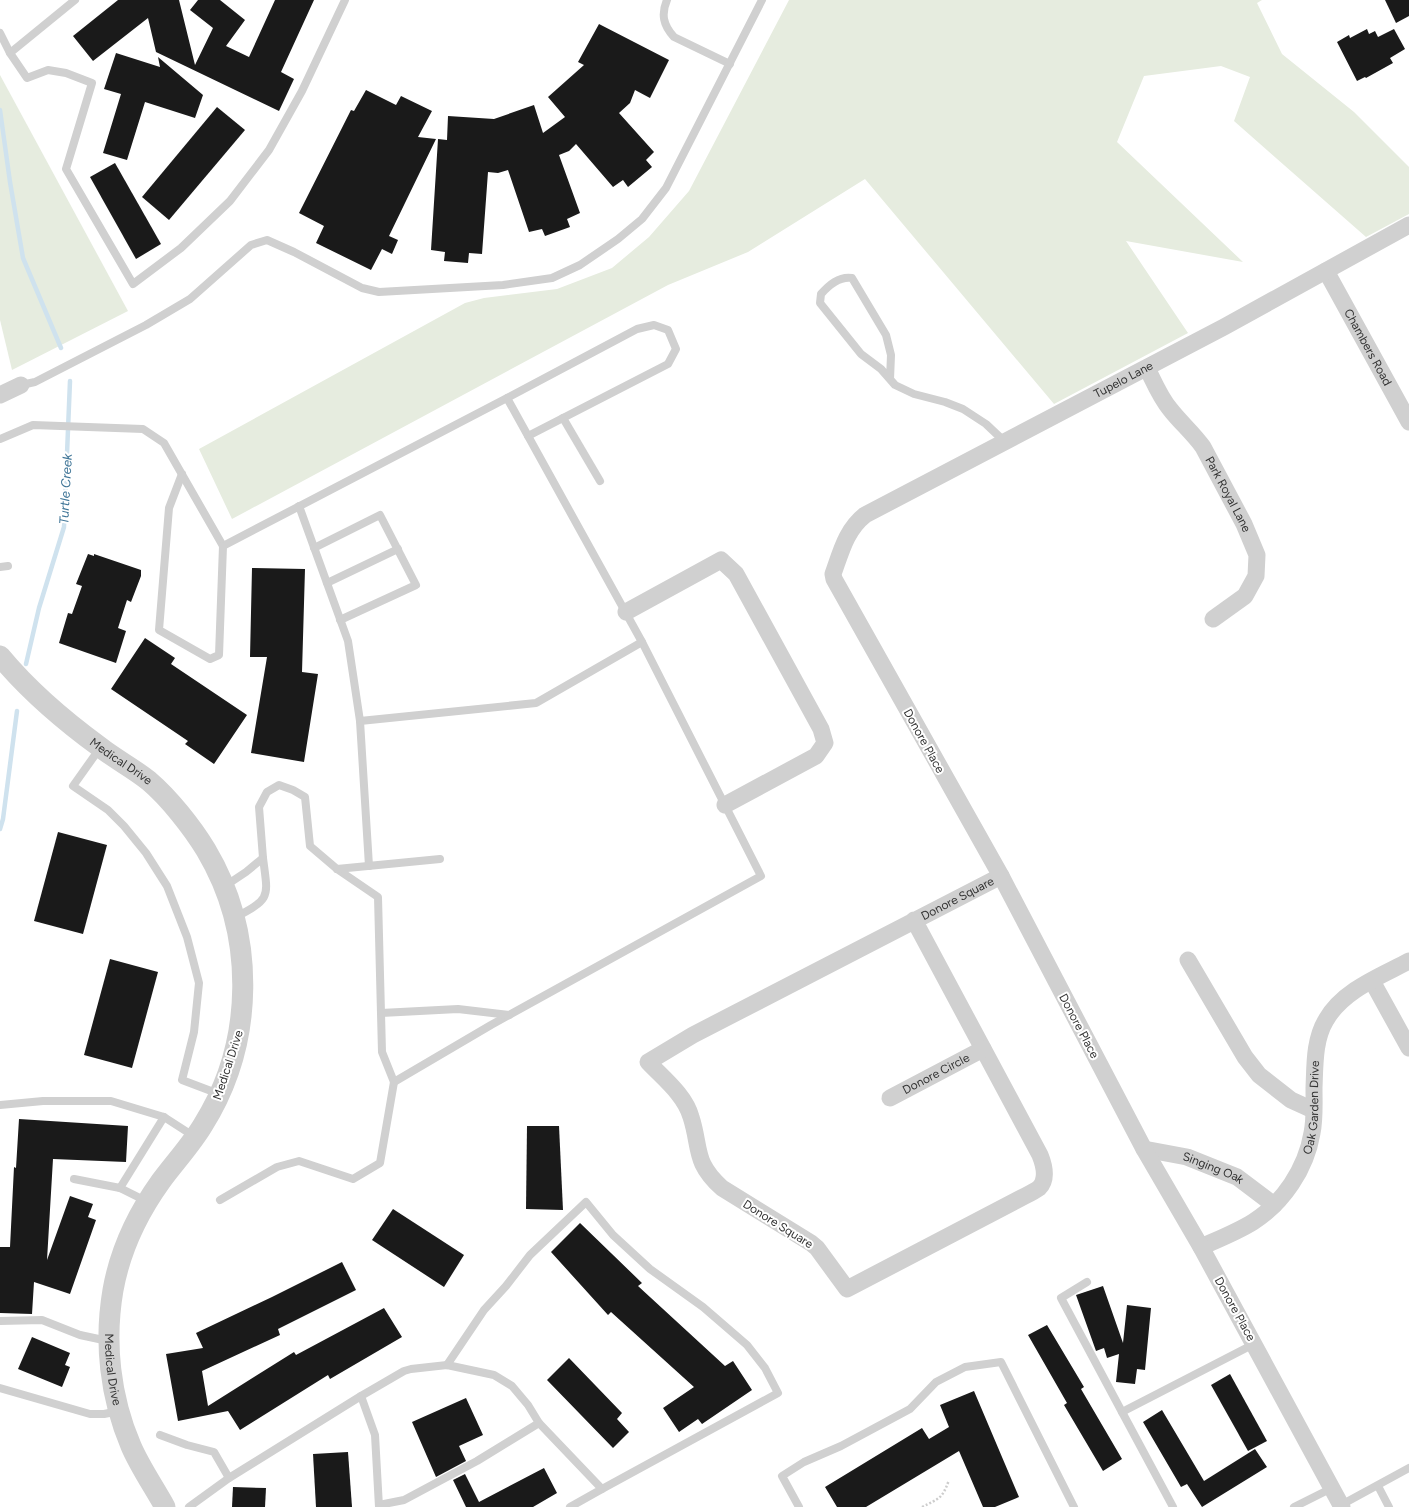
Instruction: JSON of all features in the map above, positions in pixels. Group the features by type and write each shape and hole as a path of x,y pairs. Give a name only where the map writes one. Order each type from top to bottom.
{"street":[{"name":"Tupelo Lane","path":"845,542 856,522 865,515 1147,368 1409,225"},
{"name":"Chambers Road","path":"1326,271 1409,422"},
{"name":"Park Royal Lane","path":"1147,368 1160,394 1170,409 1203,446 1244,524 1257,555 1256,576 1245,596 1213,619"},
{"path":"0,395 21,385"},
{"name":"Donore Place","path":"845,542 833,574 834,579 1001,876 1144,1149 1201,1247 1342,1506"},
{"path":"626,612 721,560 736,574 821,729 825,743 816,756 725,805"},
{"name":"Medical Drive","path":"0,656 12,671 53,710 100,747 150,782 176,809 205,849 224,887 238,936 244,993 241,1023 236,1048 220,1094 213,1108 196,1137 162,1179 136,1220 120,1264 114,1289 109,1322 110,1374 119,1412 131,1448 165,1507"},
{"name":"Donore Square","path":"914,920 1044,1164 1044,1177 1039,1188 1025,1196 847,1289 814,1246 722,1188 714,1181 700,1161 691,1116 686,1106 678,1094 648,1062 692,1034 914,920 1001,876"},
{"path":"1188,960 1245,1056 1259,1076 1291,1100 1313,1110"},
{"name":"Oak Garden Drive","path":"1201,1247 1254,1221 1286,1193 1300,1169 1312,1133 1316,1057 1321,1031 1326,1020 1344,998 1409,961"},
{"path":"1372,981 1409,1048"},
{"name":"Donore Circle","path":"890,1098 983,1049"},
{"name":"Singing Oak","path":"1144,1149 1187,1157 1237,1177 1274,1205"}],"lane":[{"path":"10,53 75,0"},
{"path":"0,33 10,53 27,78 48,70 66,74 92,83 66,169 133,284 181,248 230,201 269,150 302,91 344,0"},
{"path":"667,0 664,6 663,20 667,30 674,37 730,64"},
{"path":"21,385 35,382 153,321 190,299 250,245 267,240 294,252 362,288 379,292 503,285 552,278 580,265 618,239 642,219 666,188 762,0"},
{"path":"890,379 891,355 886,334 852,278 844,277 830,284 821,294 820,303 861,354 881,369 895,385 905,391 945,402 963,409 986,424 1006,442"},
{"path":"223,546 637,329 654,325 668,330 676,349 668,364 528,436"},
{"path":"394,1082 509,1015 761,876 642,642 507,398"},
{"path":"563,418 600,481"},
{"path":"0,439 33,424 143,429 164,443 182,474 223,546 219,655 210,659 159,630 169,508 182,474"},
{"path":"300,506 348,641 360,721 369,866"},
{"path":"314,548 380,515 416,585 340,620"},
{"path":"327,583 398,550"},
{"path":"360,721 536,703 642,642"},
{"path":"100,747 73,786 108,810 124,826 146,853 167,886 187,937 199,983 194,1032 182,1080 220,1094"},
{"path":"220,1200 277,1167 299,1161 353,1179 380,1163 394,1082 382,1052 378,897 337,869 310,846 305,797 293,790 278,785 267,792 258,807 266,890 265,896 262,901 254,907 234,918"},
{"path":"224,887 263,858"},
{"path":"337,869 440,859"},
{"path":"381,1013 458,1009 509,1015"},
{"path":"0,1105 43,1100 111,1101 164,1117 196,1137"},
{"path":"120,1188 164,1117"},
{"path":"74,1178 120,1188 147,1202"},
{"path":"446,1365 484,1310 506,1286 530,1255 586,1202 613,1235 650,1269 703,1307 747,1345 765,1368 778,1393 570,1507"},
{"path":"1088,1282 1061,1298 1173,1507"},
{"path":"0,1321 42,1320 80,1335 109,1341"},
{"path":"1122,1412 1254,1344"},
{"path":"799,1507 782,1476 804,1462 840,1446 910,1410 936,1382 965,1367 1001,1362 1074,1507"},
{"path":"189,1507 230,1478 361,1396 404,1371 446,1365 494,1375 512,1386 528,1405 539,1423 602,1490"},
{"path":"0,1388 90,1414 119,1412"},
{"path":"361,1396 375,1435 379,1506 404,1500 477,1461 539,1423"},
{"path":"160,1435 187,1445 214,1452 230,1478"},
{"path":"1342,1506 1409,1468"},
{"path":"1378,1486 1389,1507"},
{"path":"1294,1507 1332,1488"}],"path":[{"path":"922,1507 936,1501 942,1495 949,1480"}],"shaded area":[{"path":"789,0 1262,0 1257,3 1282,54 1354,112 1409,167 1409,214 1366,237 1234,121 1250,77 1221,66 1144,76 1117,142 1243,262 1126,241 1188,333 1054,404 865,179 748,252 668,285 232,519 199,449 465,303 484,298 557,289 612,268 649,237 689,191"},
{"path":"0,75 128,311 12,370 0,320"}],"building":[{"path":"118,0 179,0 195,65 213,28 190,10 198,0 220,0 245,20 226,46 249,57 275,0 314,0 281,72 294,79 279,111 156,52 148,18 93,61 73,36"},
{"path":"1385,0 1409,0 1409,16 1396,23"},
{"path":"599,24 669,60 650,98 635,90 630,103 619,113 654,152 646,160 652,167 628,187 623,180 613,187 576,144 569,151 559,155 580,213 567,219 570,227 545,236 542,229 529,232 508,170 498,173 488,172 482,254 469,253 468,263 444,261 445,252 431,250 438,139 447,140 448,116 494,119 534,105 543,133 565,117 548,97 584,65 578,62"},
{"path":"1367,29 1369,34 1375,31 1378,37 1394,29 1405,49 1390,58 1393,63 1366,78 1365,77 1357,81 1337,42 1349,35 1350,38"},
{"path":"116,53 160,67 158,57 203,95 195,118 145,102 127,160 103,153 121,94 104,89"},
{"path":"366,90 396,105 401,96 432,111 418,137 436,139 389,236 398,240 392,254 382,249 371,270 316,243 324,226 299,213 351,110 354,111"},
{"path":"217,107 245,130 169,220 142,197"},
{"path":"115,163 161,244 136,259 90,177"},
{"path":"88,554 94,556 94,554 141,570 141,576 131,602 127,600 118,628 126,631 116,663 59,643 68,613 72,614 82,586 76,584"},
{"path":"252,568 305,569 302,672 318,674 304,762 251,753 267,657 250,657"},
{"path":"145,638 175,658 171,664 247,715 214,764 185,744 188,741 111,689"},
{"path":"58,832 107,845 83,934 34,921"},
{"path":"110,959 158,972 132,1068 84,1055"},
{"path":"19,1119 128,1126 126,1162 53,1159 47,1260 70,1196 93,1204 88,1217 96,1220 70,1294 34,1282 32,1314 0,1313 0,1247 10,1247 14,1167 16,1168"},
{"path":"527,1126 559,1126 563,1210 526,1209"},
{"path":"393,1209 464,1255 444,1287 372,1240"},
{"path":"580,1223 642,1283 638,1286 725,1366 733,1361 752,1390 702,1424 698,1419 679,1432 663,1408 694,1387 611,1312 608,1315 551,1252"},
{"path":"342,1262 356,1290 278,1329 280,1335 202,1371 208,1406 294,1352 296,1355 384,1308 402,1337 330,1379 328,1375 240,1430 228,1411 178,1421 166,1354 203,1348 196,1333"},
{"path":"1103,1286 1123,1343 1127,1305 1151,1308 1145,1370 1137,1369 1135,1384 1116,1382 1119,1354 1107,1358 1104,1348 1096,1351 1076,1295"},
{"path":"1047,1325 1084,1387 1081,1389 1122,1459 1103,1471 1064,1405 1067,1403 1028,1335"},
{"path":"32,1337 70,1353 65,1365 70,1367 62,1387 18,1369"},
{"path":"569,1358 622,1413 617,1419 629,1432 613,1448 547,1380"},
{"path":"1230,1374 1267,1441 1248,1451 1211,1385"},
{"path":"974,1391 1019,1497 995,1507 983,1507 959,1451 866,1507 837,1507 825,1487 922,1428 929,1439 949,1427 940,1405"},
{"path":"466,1398 483,1435 459,1446 466,1461 436,1477 412,1422"},
{"path":"1162,1410 1204,1481 1255,1449 1267,1467 1202,1507 1187,1484 1181,1487 1143,1422"},
{"path":"348,1452 352,1507 316,1507 313,1454"},
{"path":"544,1468 557,1493 533,1507 466,1507 453,1480 465,1474 479,1502"},
{"path":"233,1487 266,1488 265,1507 232,1507"}],"waterway":[{"name":"Turtle Creek","path":"0,110 23,258 61,348"},
{"name":"Turtle Creek","path":"26,664 39,608 64,527 70,381"},
{"name":"Turtle Creek","path":"0,829 3,819 17,711"}]}
